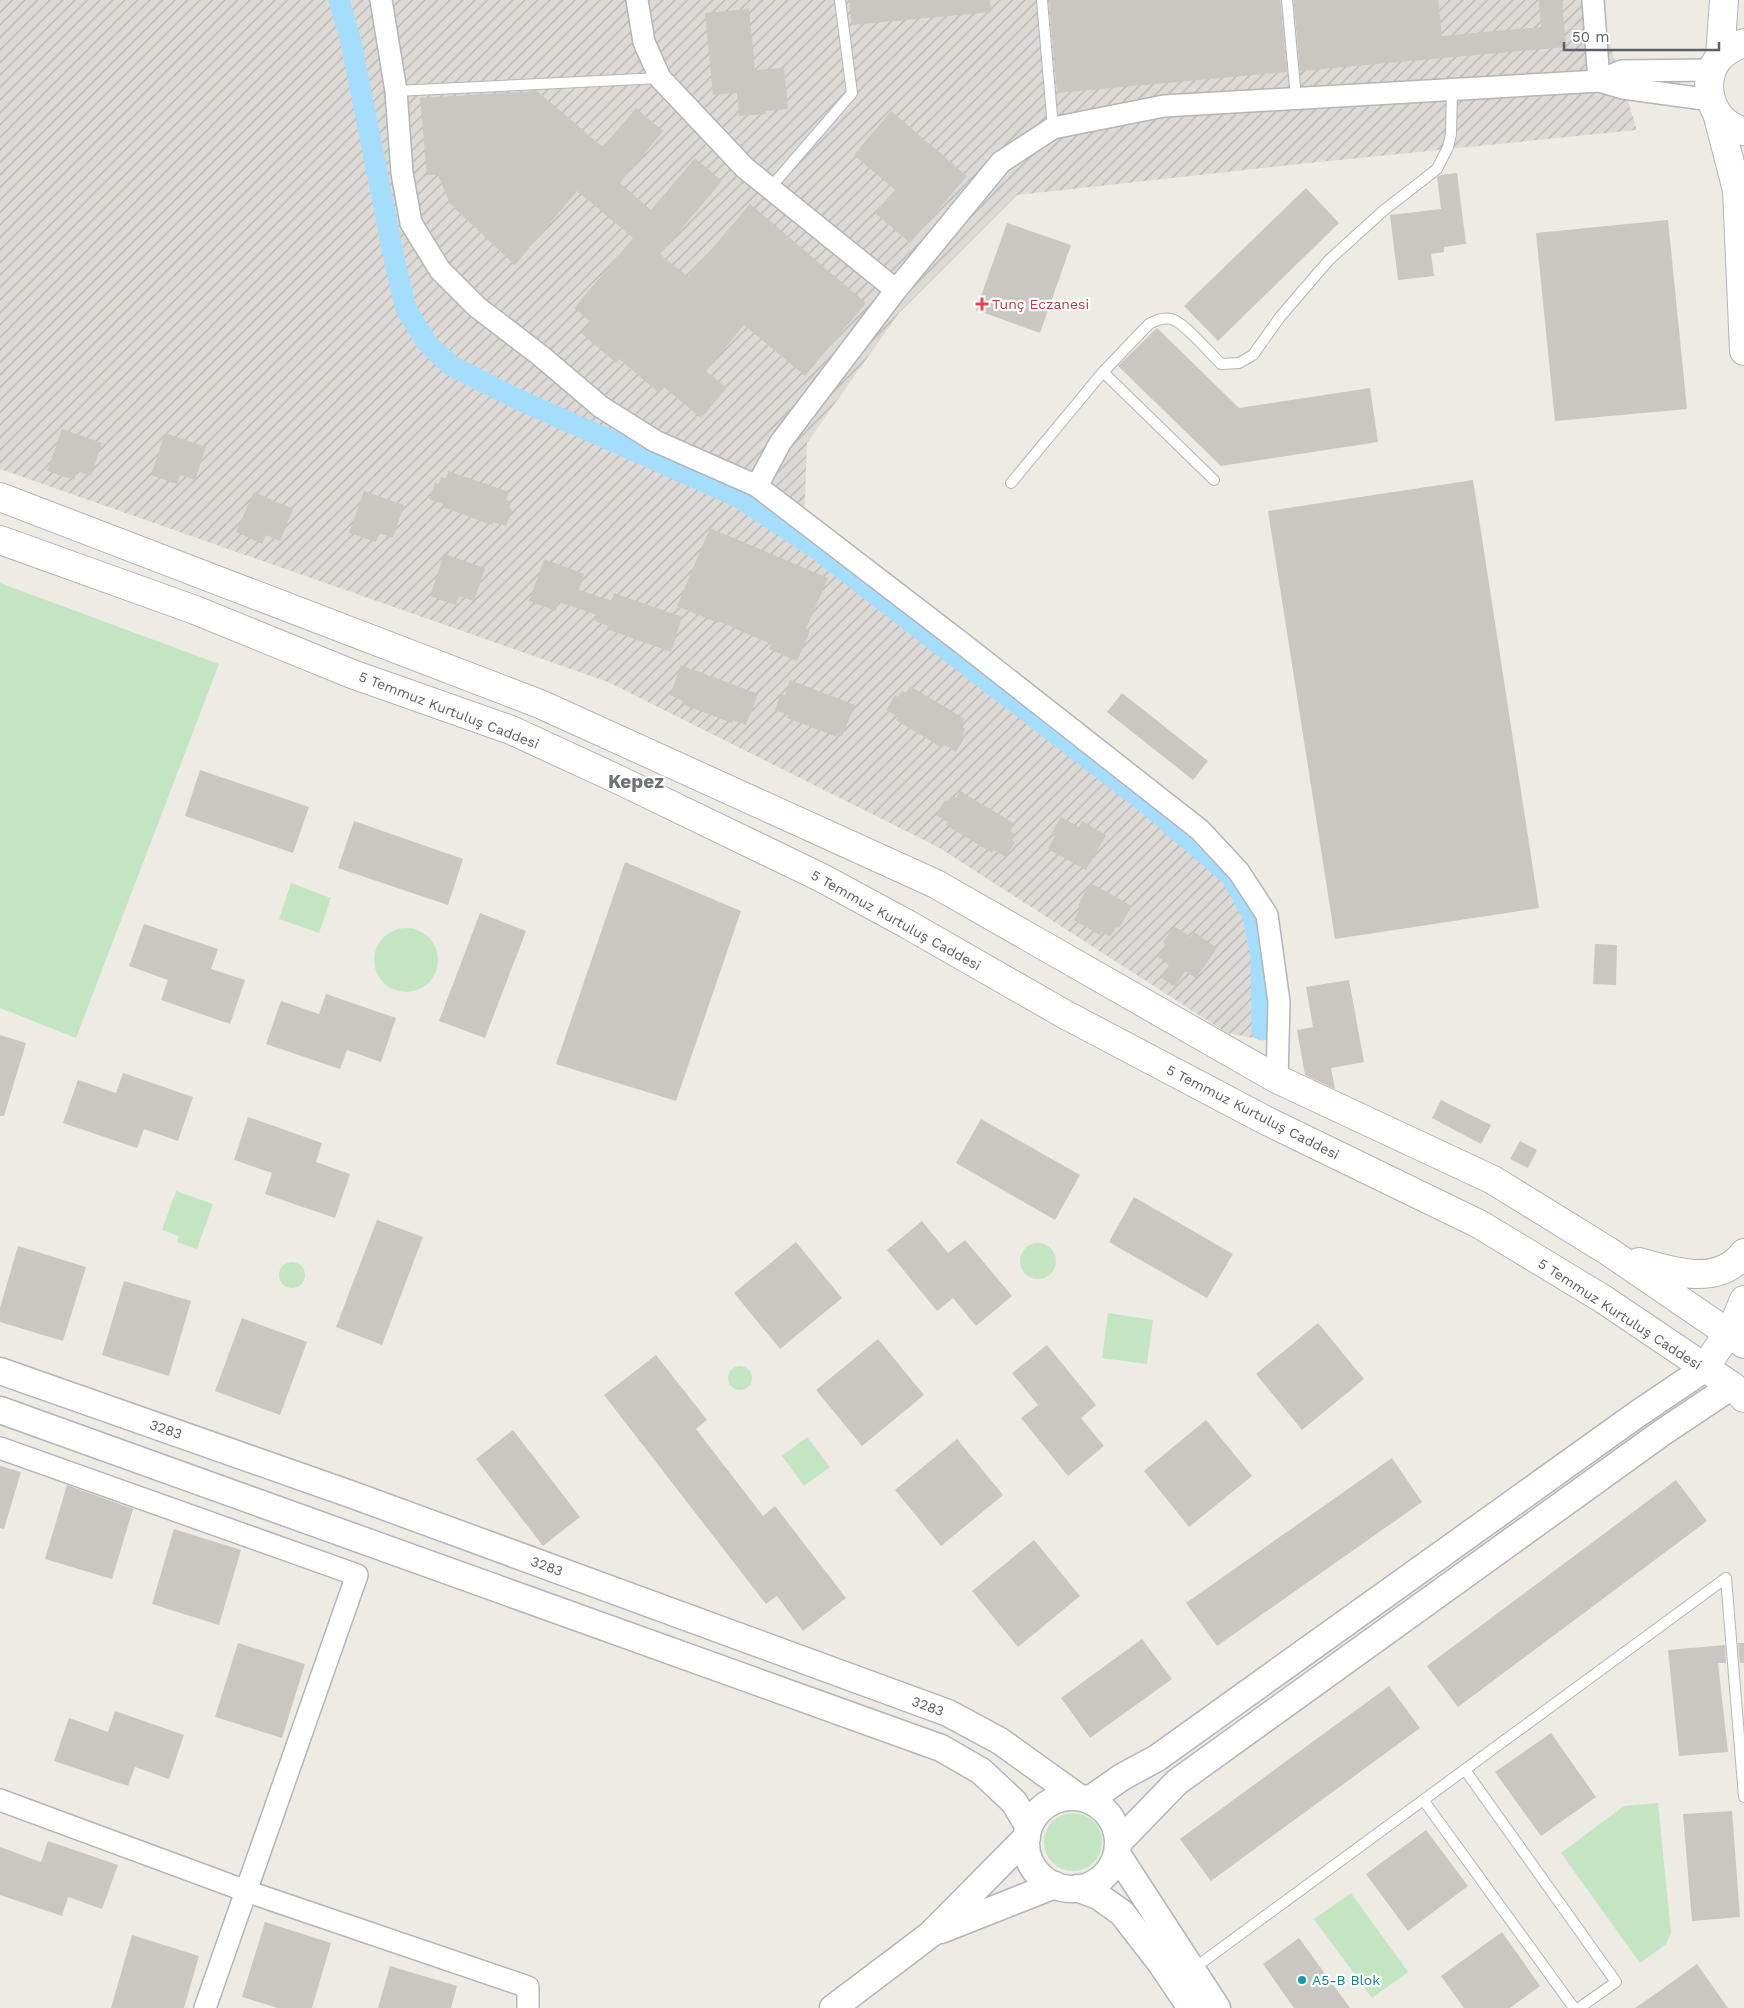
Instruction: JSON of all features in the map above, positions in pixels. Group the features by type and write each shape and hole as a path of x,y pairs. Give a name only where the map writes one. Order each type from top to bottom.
{"main road":[{"path":"1724,0 1716,64 1709,85 1737,190 1744,351"},
{"path":"1716,64 1732,48 1744,43"},
{"path":"1714,107 1728,124 1744,131"},
{"path":"0,498 540,704 936,884 1277,1079 1493,1180 1608,1251 1736,1338"},
{"name":"5 Temmuz Kurtuluş Caddesi","path":"0,540 195,610 352,674 511,730 822,878 1066,1015 1258,1116 1479,1224 1603,1298 1704,1369 1740,1385"},
{"path":"1608,1251 1672,1272 1703,1274 1724,1270 1739,1260 1744,1253"},
{"path":"1736,1338 1734,1324 1744,1300"},
{"path":"1704,1369 1736,1338"}],"street":[{"path":"381,0 396,91 402,173 411,223 440,270 477,307 541,356 600,407 655,442 757,486 963,644 1200,830 1239,872 1267,915 1279,1002 1277,1079"},
{"path":"637,0 644,42 660,78 746,168 896,290"},
{"path":"1593,0 1599,81"},
{"path":"1599,81 1622,71 1716,64"},
{"path":"757,486 780,443 896,290 1001,162 1053,128 1164,106 1599,81 1622,88 1714,107"},
{"path":"1083,1799 1157,1758 1636,1415 1704,1369"},
{"name":"3283","path":"0,1370 353,1495 948,1713 1000,1740 1083,1799"},
{"path":"931,1934 1066,1887 1093,1883 1106,1874 1117,1849 1177,1782 1663,1432 1740,1385"},
{"path":"0,1410 941,1748 980,1771 1014,1802 1028,1832"},
{"path":"0,1448 357,1575 204,2008"},
{"path":"1191,2008 1160,1962 1122,1913 1098,1896 1066,1887 1036,1870 1027,1849 1028,1832 1034,1818 1048,1804 1067,1797 1083,1799 1098,1805 1113,1822 1117,1849 1217,2008"},
{"path":"0,1800 246,1890 528,1986 528,2008"},
{"path":"833,2008 931,1934 1028,1832"}],"lane":[{"path":"770,188 852,93 840,0"},
{"path":"1042,0 1053,128"},
{"path":"1287,0 1296,98"},
{"path":"396,91 660,78"},
{"path":"1011,484 1103,372 1149,324 1162,318 1178,321 1221,364 1239,363 1253,355 1292,302 1329,260 1384,211 1437,170 1451,134 1452,89"},
{"path":"1103,372 1214,480"},
{"path":"1192,1970 1726,1578 1744,1797"},
{"path":"1465,1770 1616,1982 1580,2008"},
{"path":"1424,1801 1574,2008"}],"shaded area":[{"path":"0,0 1596,0 1637,130 1017,195 899,313 807,443 804,524 948,637 1200,847 1253,909 1264,1040 1227,1033 938,847 608,682 0,469","holes":["445,353 606,430 482,384"]}],"green space":[{"path":"0,583 219,664 76,1038 0,1008"},
{"path":"291,883 331,898 319,933 279,919"},
{"path":"400,928 412,928 429,937 436,948 438,960 436,972 429,983 412,992 400,992 388,987 379,978 374,966 374,954 379,942 388,933"},
{"path":"176,1191 213,1204 197,1249 177,1242 179,1236 162,1230"},
{"path":"1038,1243 1051,1248 1056,1261 1051,1274 1038,1279 1025,1274 1020,1261 1025,1248"},
{"path":"292,1262 301,1266 305,1275 301,1284 292,1288 283,1284 279,1275 283,1266"},
{"path":"1108,1313 1153,1320 1147,1364 1102,1358"},
{"path":"740,1366 745,1367 751,1373 751,1383 745,1389 740,1390 735,1389 729,1383 728,1378 729,1373 735,1367"},
{"path":"807,1437 830,1467 804,1486 782,1456"},
{"path":"1658,1803 1671,1933 1666,1944 1640,1963 1561,1853 1624,1806"},
{"path":"1067,1813 1079,1813 1094,1821 1102,1836 1102,1848 1094,1863 1079,1871 1067,1871 1052,1863 1044,1848 1044,1836 1052,1821"},
{"path":"1351,1893 1408,1972 1372,1998 1314,1919"}],"building":[{"path":"849,0 990,0 991,12 852,25"},
{"path":"1049,0 1280,0 1287,72 1057,93"},
{"path":"1294,0 1438,0 1442,36 1541,27 1539,0 1562,0 1566,47 1300,71"},
{"path":"749,9 755,70 784,68 788,109 766,111 766,114 739,116 737,93 713,95 705,13"},
{"path":"537,91 603,147 636,108 663,131 620,183 651,210 695,158 722,181 660,254 688,277 750,204 866,303 805,376 744,325 706,371 727,388 701,418 664,387 659,393 619,359 616,363 581,333 591,322 574,308 633,238 577,191 515,265 450,204 438,175 427,175 420,98"},
{"path":"891,111 967,176 910,243 875,213 895,190 854,155"},
{"path":"1457,173 1466,244 1444,247 1444,252 1431,254 1434,276 1398,280 1390,215 1441,209 1437,177"},
{"path":"1306,188 1339,223 1218,341 1184,306"},
{"path":"1668,220 1687,409 1555,421 1536,233"},
{"path":"1007,223 1071,245 1040,333 976,310"},
{"path":"1157,328 1239,408 1370,388 1378,442 1221,466 1118,366"},
{"path":"62,429 102,443 91,476 77,471 74,480 47,471"},
{"path":"165,433 206,447 195,480 180,475 177,484 151,475"},
{"path":"448,471 509,492 506,500 511,501 509,508 512,510 506,526 493,522 492,525 442,507 443,504 429,499 435,483 439,484 441,477 446,479"},
{"path":"1473,480 1539,908 1335,939 1268,511"},
{"path":"364,491 404,505 393,538 379,533 376,542 349,533"},
{"path":"254,492 293,509 280,541 266,535 262,544 236,532"},
{"path":"710,528 828,578 806,629 810,631 797,661 769,649 771,644 677,606"},
{"path":"444,554 485,568 474,601 459,596 456,605 430,596"},
{"path":"544,559 584,574 579,590 612,601 614,593 682,617 671,652 607,629 608,626 595,621 597,615 559,602 556,611 529,601"},
{"path":"681,665 758,694 746,725 733,720 732,723 682,704 683,701 670,695"},
{"path":"790,680 855,705 842,736 838,734 837,737 787,718 788,715 775,710 781,693 785,695"},
{"path":"910,686 965,719 961,726 965,729 962,735 965,737 956,752 944,745 942,748 896,720 898,717 886,710 895,695 898,697 902,691 906,693"},
{"path":"1122,693 1208,761 1193,780 1107,712"},
{"path":"200,770 309,807 293,853 185,816"},
{"path":"960,791 1015,824 1010,831 1015,834 1012,840 1015,842 1006,857 993,850 992,853 946,825 948,822 936,815 945,800 948,802 951,796 956,798"},
{"path":"1061,817 1079,827 1082,821 1106,835 1086,870 1048,849 1055,836 1051,834"},
{"path":"354,821 463,859 448,905 338,868"},
{"path":"625,862 741,911 676,1101 556,1064"},
{"path":"1090,883 1132,906 1119,928 1116,927 1110,936 1102,932 1100,935 1074,920 1081,907 1078,905"},
{"path":"480,913 526,931 485,1038 439,1021"},
{"path":"144,924 218,949 211,969 245,980 230,1024 161,1000 168,980 129,966"},
{"path":"1174,926 1191,937 1194,932 1217,948 1196,978 1185,971 1175,987 1160,977 1169,965 1158,957 1166,945 1163,942"},
{"path":"1595,944 1617,945 1616,985 1593,984"},
{"path":"1349,980 1364,1062 1331,1068 1335,1089 1305,1075 1297,1030 1313,1027 1306,987"},
{"path":"326,994 396,1018 381,1062 347,1050 340,1069 266,1044 281,1001 319,1014"},
{"path":"0,1035 26,1043 4,1116 0,1116"},
{"path":"123,1073 193,1097 178,1141 144,1129 137,1148 63,1123 78,1080 116,1093"},
{"path":"1441,1100 1491,1125 1481,1144 1432,1118"},
{"path":"248,1117 322,1143 316,1162 350,1174 335,1218 265,1194 272,1173 234,1160"},
{"path":"981,1119 1080,1175 1055,1220 956,1163"},
{"path":"1520,1141 1537,1150 1528,1168 1510,1159"},
{"path":"1134,1197 1233,1254 1207,1298 1109,1242"},
{"path":"377,1220 423,1237 382,1345 336,1327"},
{"path":"922,1221 948,1253 965,1240 1012,1296 976,1326 953,1298 937,1311 887,1250"},
{"path":"796,1242 842,1298 780,1349 734,1293"},
{"path":"18,1246 86,1267 63,1341 0,1322 0,1308"},
{"path":"124,1281 191,1301 169,1376 102,1355"},
{"path":"242,1318 307,1342 280,1415 215,1391"},
{"path":"1318,1323 1364,1379 1302,1430 1256,1374"},
{"path":"878,1339 924,1395 862,1446 816,1390"},
{"path":"1047,1345 1096,1405 1081,1418 1104,1446 1068,1476 1021,1418 1038,1405 1012,1373"},
{"path":"656,1355 707,1420 696,1429 763,1516 775,1506 846,1598 803,1631 777,1596 766,1604 604,1395"},
{"path":"1206,1420 1252,1476 1189,1527 1144,1471"},
{"path":"513,1430 580,1517 543,1546 476,1459"},
{"path":"957,1439 1003,1495 941,1546 895,1490"},
{"path":"1392,1458 1422,1502 1217,1646 1186,1603"},
{"path":"0,1466 21,1472 4,1529 0,1528"},
{"path":"1676,1480 1707,1521 1458,1707 1427,1666"},
{"path":"67,1485 133,1509 112,1579 45,1559"},
{"path":"174,1529 241,1550 219,1625 152,1604"},
{"path":"1034,1540 1080,1596 1018,1647 972,1591"},
{"path":"1142,1639 1172,1679 1090,1738 1061,1698"},
{"path":"238,1643 305,1664 282,1738 215,1717"},
{"path":"1738,1643 1744,1643 1744,1663 1740,1663"},
{"path":"1725,1645 1726,1663 1718,1663 1728,1752 1679,1756 1668,1650"},
{"path":"1389,1686 1420,1728 1211,1881 1180,1839"},
{"path":"115,1711 184,1735 169,1779 135,1767 128,1786 54,1761 69,1718 108,1732"},
{"path":"1551,1733 1596,1797 1541,1836 1495,1772"},
{"path":"1732,1811 1740,1917 1692,1921 1683,1814"},
{"path":"1426,1830 1468,1886 1408,1931 1366,1874"},
{"path":"48,1841 118,1865 102,1909 68,1897 62,1916 0,1895 0,1847 41,1862"},
{"path":"265,1922 331,1943 312,2008 278,2008 242,1997"},
{"path":"1502,1932 1540,1986 1510,2008 1464,2008 1441,1976"},
{"path":"132,1935 199,1956 184,2008 111,2008"},
{"name":"A5-B Blok","path":"1299,1938 1350,2008 1294,2008 1263,1964"},
{"path":"1697,1964 1728,2008 1635,2008 1661,1990"},
{"path":"390,1966 457,1986 451,2008 378,2008"}],"waterway":[{"path":"339,0 351,42 406,309 427,343 450,365 513,397 738,497 814,547 1151,807 1231,876 1252,914 1261,955 1262,1030"}],"place":[{"name":"Tunç Eczanesi","path":"982,304"},
{"name":"A5-B Blok","path":"1302,1980"}],"district":[{"name":"Kepez","path":"636,781"}]}
